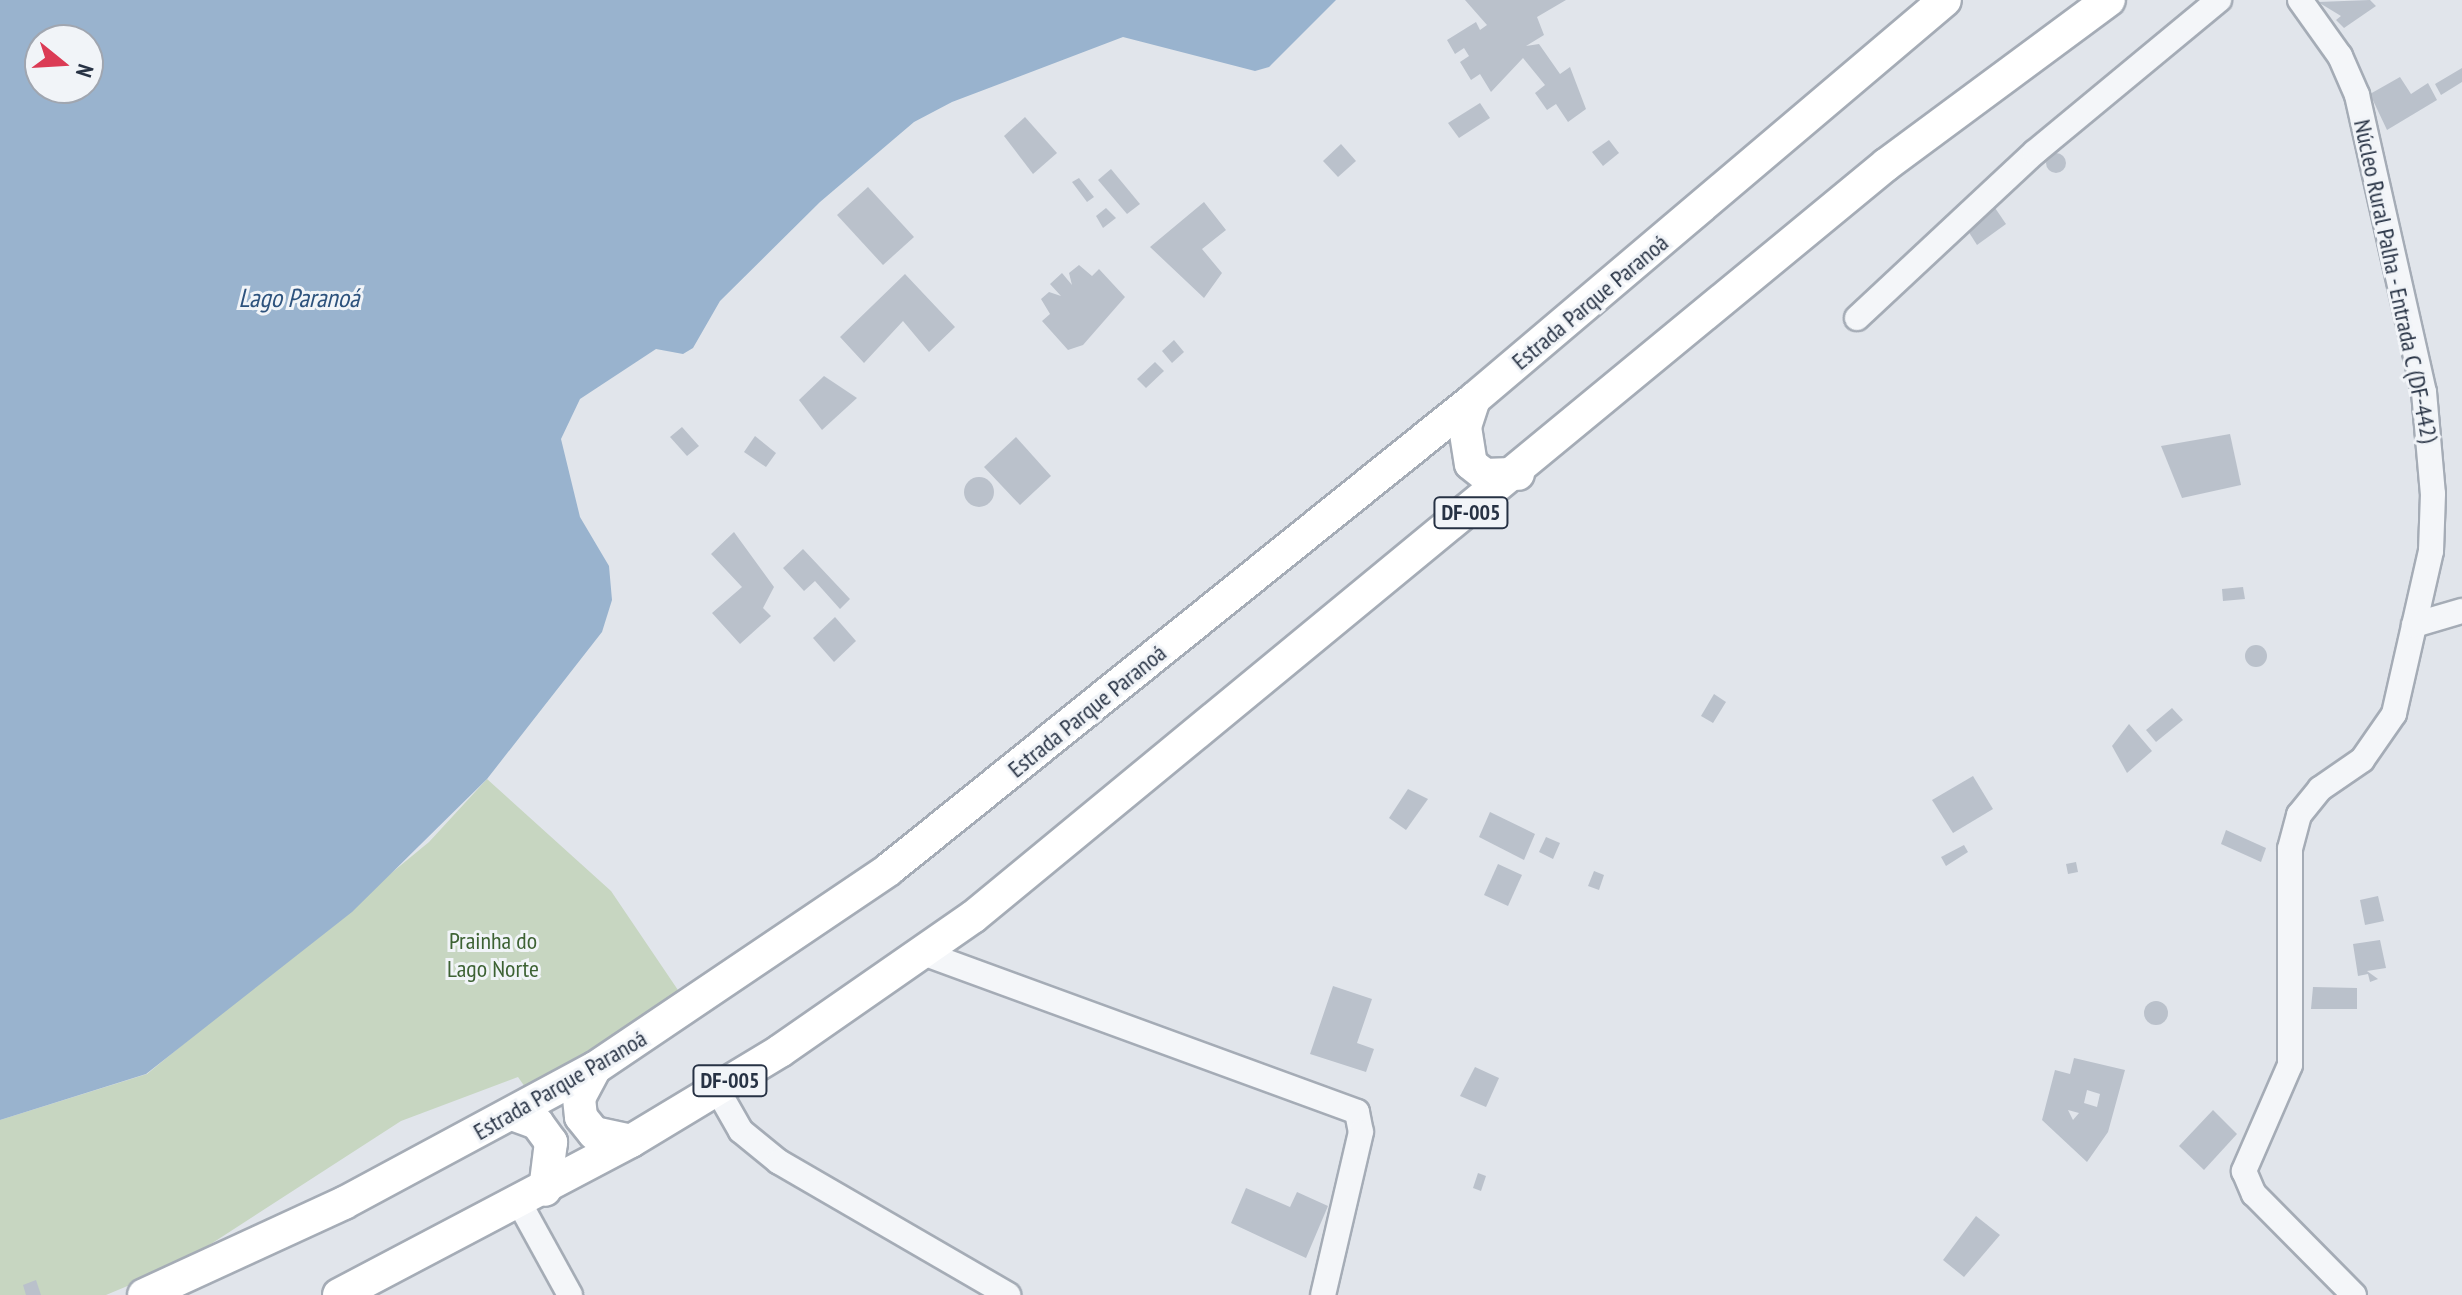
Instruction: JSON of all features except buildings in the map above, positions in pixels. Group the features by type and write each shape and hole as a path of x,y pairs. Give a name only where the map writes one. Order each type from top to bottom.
{"main road":[{"name":"Estrada Parque Paranoá","path":"144,1295 512,1114 595,1068 888,870 1474,399 1945,0"},
{"name":"DF-005","path":"339,1295 532,1197 631,1141 717,1089 923,953 1518,474 1887,164 2109,0"},
{"path":"1474,399 1465,427 1471,464 1485,475 1518,474"},
{"path":"595,1068 579,1098 581,1117 594,1133 631,1141"},
{"path":"512,1114 537,1123 551,1142 532,1197"}],"street":[{"path":"1857,318 2035,152 2219,0"},
{"name":"Núcleo Rural Palha - Entrada C (DF-442)","path":"2300,0 2357,95 2424,392 2433,525 2398,703 2382,736 2299,815 2290,849 2290,1065 2244,1171 2254,1194 2354,1295"},
{"path":"2414,625 2462,611"},
{"path":"923,953 1357,1112 1361,1132 1323,1295"},
{"path":"717,1089 741,1131 779,1162 1008,1295"},
{"path":"532,1197 570,1295"}],"green space":[{"name":"Prainha do Lago Norte","path":"487,779 611,891 682,996 525,1087 518,1077 401,1121 180,1264 106,1295 0,1295 0,1120 147,1074 429,842"}],"water":[{"name":"Lago Paranoá","path":"0,0 1336,0 1269,67 1255,71 1123,37 952,102 914,122 820,202 720,301 693,348 683,354 656,349 580,399 561,439 580,517 609,566 612,600 602,632 487,779 352,912 146,1074 0,1120"}]}
